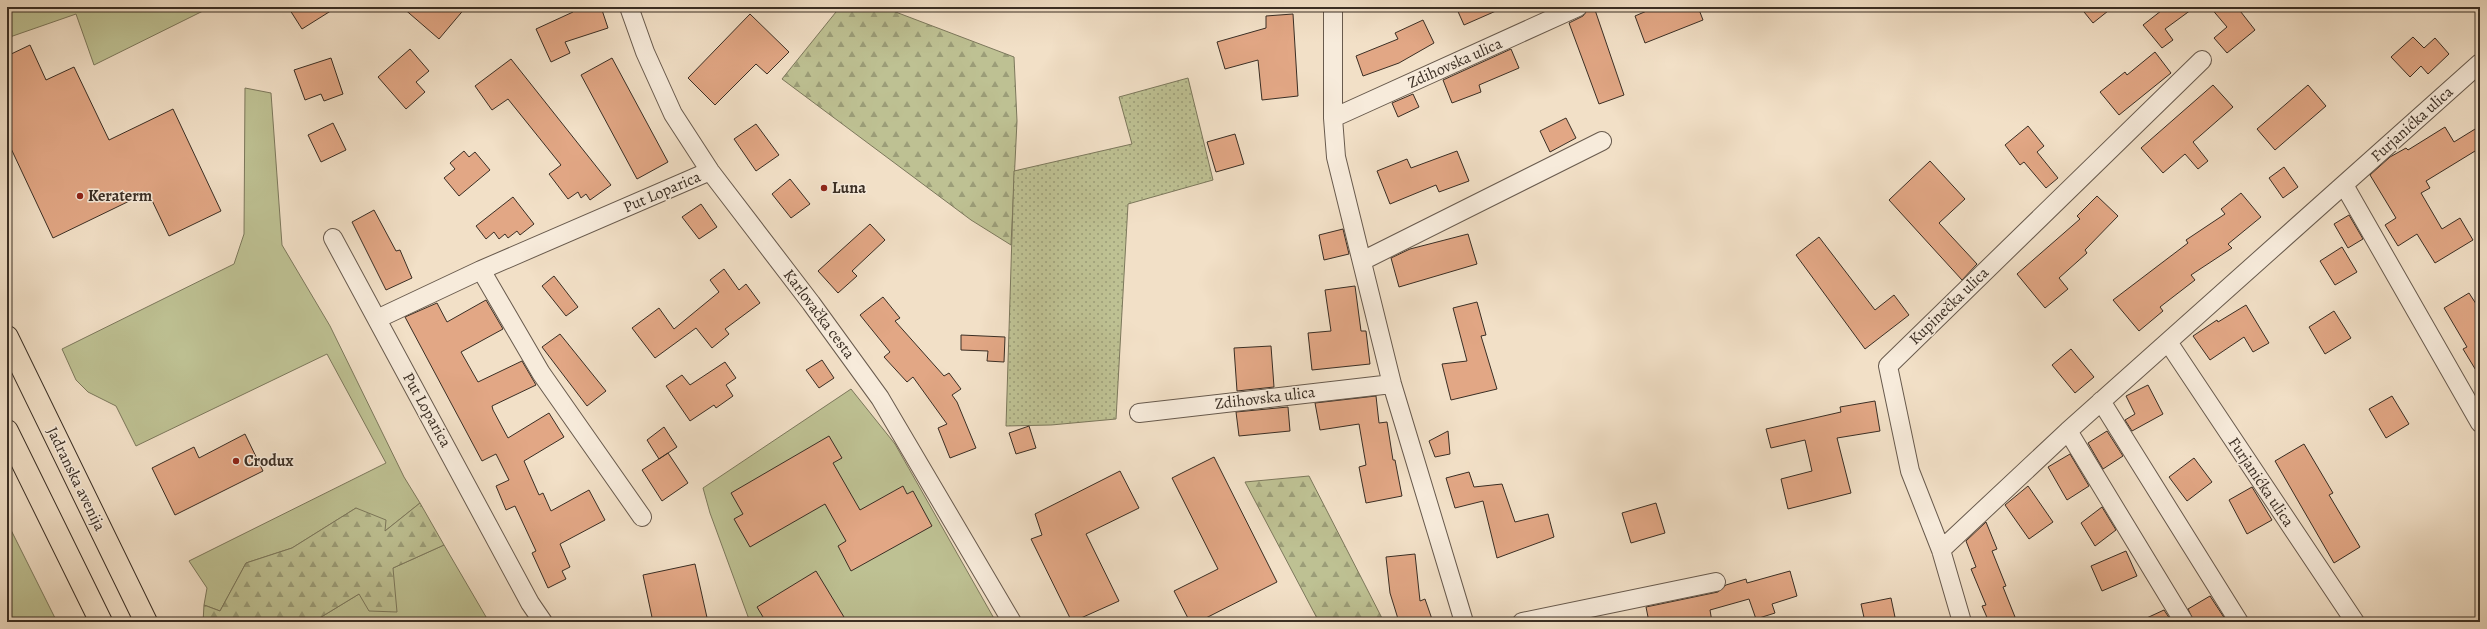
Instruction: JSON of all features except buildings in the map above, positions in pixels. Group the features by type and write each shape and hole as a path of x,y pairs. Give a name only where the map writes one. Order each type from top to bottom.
{"main road":[{"name":"Jadranska avenija","path":"7,337 146,622"},
{"path":"7,431 101,622"}],"street":[{"name":"Karlovačka cesta","path":"629,7 644,52 673,114 710,172 811,303 880,398 1012,622"},
{"path":"1332,7 1333,118 1336,157 1392,384 1464,622"},
{"name":"Zdihovska ulica","path":"1333,118 1578,7"},
{"name":"Kupinečka ulica","path":"1962,622 1941,550 1910,471 1888,366 2202,60"},
{"name":"Furjanićka ulica","path":"1941,550 2101,401 2480,63"},
{"path":"1362,261 1602,141"},
{"name":"Put Loparica","path":"543,622 530,603 377,319 481,270 710,172"},
{"path":"2344,185 2480,422"},
{"path":"333,238 377,319"},
{"path":"481,270 541,373 642,517"},
{"name":"Furjanićka ulica","path":"2168,342 2355,622"},
{"name":"Zdihovska ulica","path":"1139,413 1392,384"},
{"path":"2101,401 2239,622"},
{"path":"2068,431 2184,622"},
{"path":"1522,622 1716,582"}],"green space":[{"path":"7,7 211,7 94,65 76,14 7,38"},
{"path":"840,7 894,7 893,11 1014,57 1017,121 1011,245 971,220 782,79"},
{"path":"1188,78 1213,180 1128,204 1116,419 1051,425 1006,426 1014,171 1132,144 1119,97"},
{"path":"245,88 271,93 282,245 330,326 404,477 420,503 385,531 356,508 292,548 246,563 220,611 204,605 207,588 189,561 386,463 327,354 136,446 116,406 88,392 76,380 62,349 234,264 244,234"},
{"path":"851,389 895,444 996,622 750,622 710,513 703,488"},
{"path":"1309,476 1384,622 1319,622 1245,482"},
{"path":"420,503 444,545 393,568 397,612 369,611 359,594 313,622 203,622 204,605 220,611 246,563 292,548 356,508 386,520 385,531"},
{"path":"7,522 57,622 7,622"},
{"path":"444,545 489,622 313,622 359,594 393,568"}],"place":[{"name":"Luna","path":"824,188"},
{"name":"Keraterm","path":"80,196"},
{"name":"Crodux","path":"236,461"}]}
